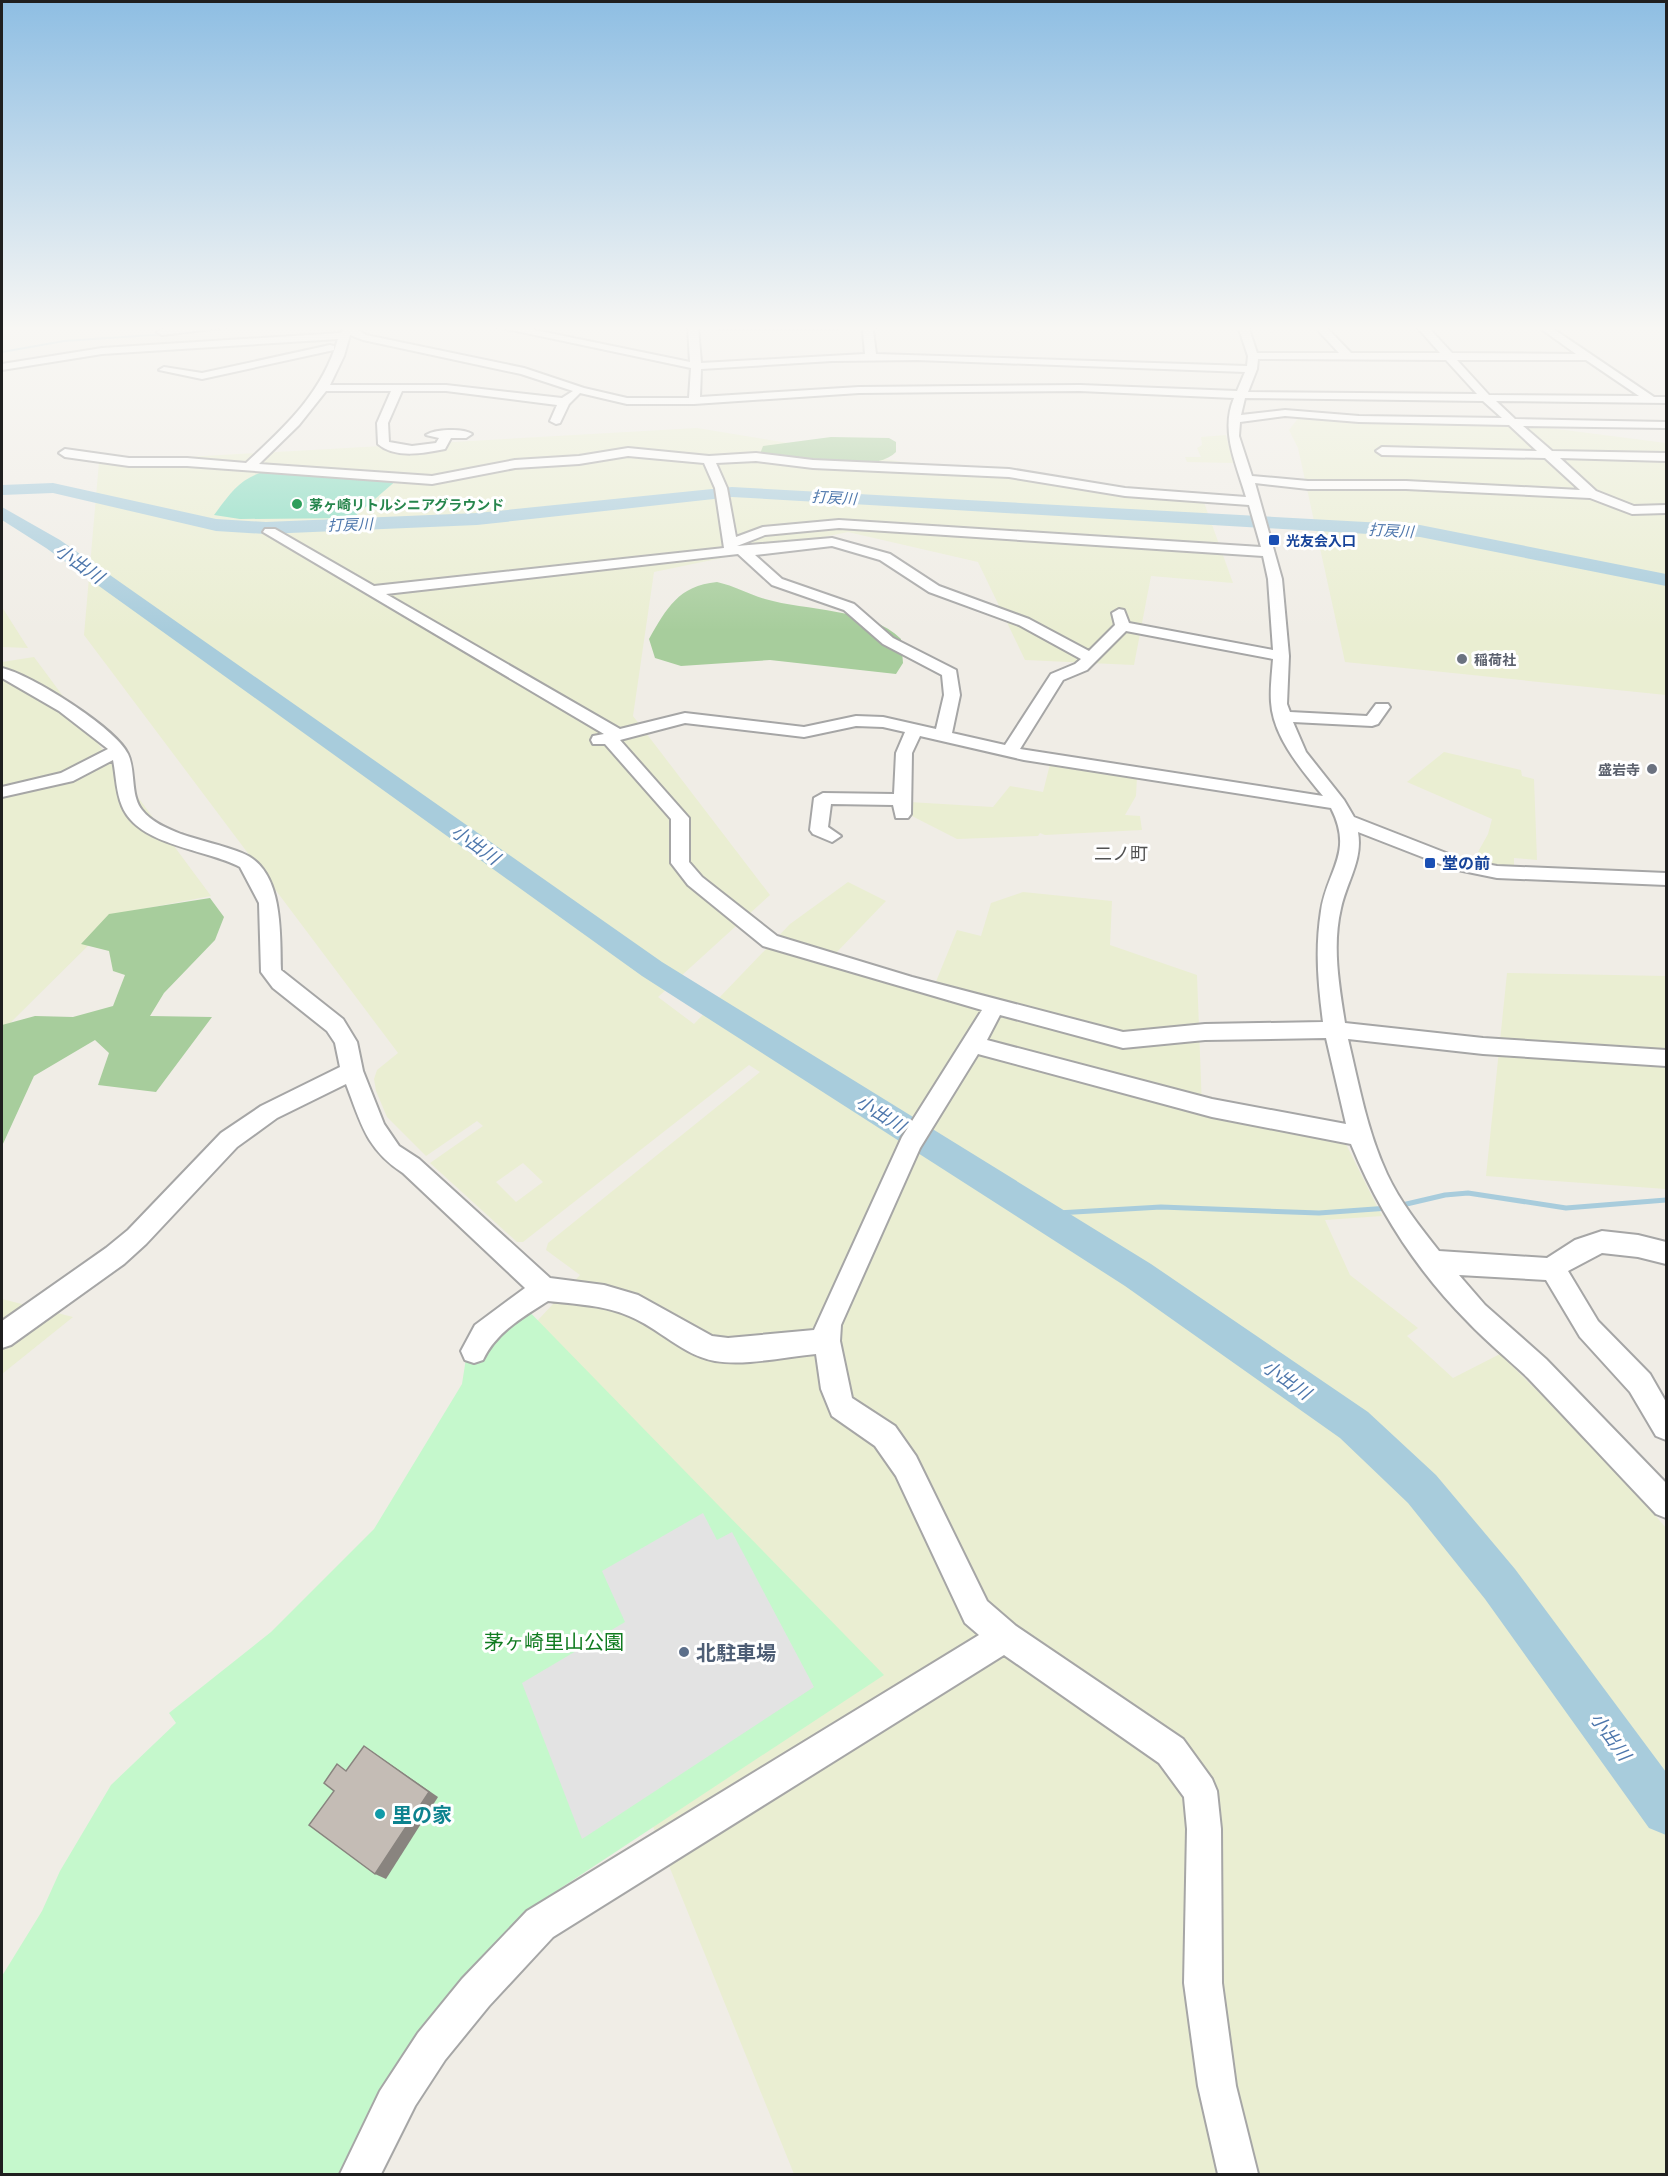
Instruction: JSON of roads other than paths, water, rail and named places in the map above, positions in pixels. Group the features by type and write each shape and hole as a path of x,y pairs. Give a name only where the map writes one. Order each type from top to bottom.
{"street":[{"path":"249,466 291,428"},
{"path":"385,428 387,435 384,444 406,450 441,446 446,435"},
{"path":"1233,428 1233,436 1269,552 1280,610 1281,656 1277,689 1282,717 1298,753 1342,812 1351,844 1349,860 1331,908 1326,963 1335,1030 1360,1136 1377,1178 1399,1217 1432,1262 1476,1313 1536,1368 1666,1504"},
{"path":"1365,428 1406,485"},
{"path":"1519,428 1592,494"},
{"path":"1644,428 1658,436"},
{"path":"414,435 466,434"},
{"path":"1376,443 1549,454 1666,457"},
{"path":"65,453 129,462 249,466 432,480 515,464 579,460 628,452 709,460 756,457 813,464 966,469 1028,474 1125,492 1253,501"},
{"path":"709,460 722,492 735,549 777,582 849,607 888,640 950,673 952,695 943,734"},
{"path":"1248,479 1308,485 1406,485 1592,494 1632,510 1666,509"},
{"path":"735,549 763,531 839,524 1269,552"},
{"path":"270,532 371,591 609,738 680,818 680,863 696,881 770,941 911,984 1123,1040 1205,1032 1335,1030 1483,1046 1666,1058"},
{"path":"371,591 735,549 832,542 885,557 934,589 1024,622 1091,658"},
{"path":"1010,752 1057,677 1066,671 1081,667 1091,658 1121,619 1281,656"},
{"path":"2,674 19,680 70,712 100,732 118,751 130,808 137,817 181,840 236,857 247,863 256,875 269,903 271,972 280,983 335,1025 346,1042 352,1071 374,1128 391,1153 411,1166 544,1289 604,1296 638,1306 696,1342 712,1348 728,1350 827,1341"},
{"path":"1282,717 1372,721 1382,706"},
{"path":"609,738 685,718 804,732 856,721 883,722 943,734 1010,752 1342,812 1460,866 1497,872 1666,879"},
{"path":"831,837 819,830 823,798 902,807 904,753 915,729"},
{"path":"2,792 67,777 118,751"},
{"path":"995,1006 916,1136 828,1325 827,1341 835,1389 842,1407 885,1436 906,1466 976,1612 1005,1637 1171,1750 1200,1791 1204,1829 1203,1983 1217,2086 1238,2175"},
{"path":"973,1044 1212,1108 1360,1136"},
{"path":"2,1336 115,1256 137,1237 229,1140 269,1112 352,1071"},
{"path":"1432,1262 1533,1270 1553,1268 1584,1248 1602,1242 1638,1246 1666,1253"},
{"path":"1553,1268 1589,1329 1641,1383 1666,1427"},
{"path":"474,1351 476,1341 544,1289"},
{"path":"360,2175 383,2124 418,2065 490,1976 540,1924 1005,1637"}],"waterway":[{"name":"打戻川","path":"2,490 53,488 216,525 266,528 477,519 732,492 1420,531 1666,580"},
{"name":"小出川","path":"2,512 53,544 652,969 1138,1275 1354,1425 1422,1489 1500,1584 1666,1811"},
{"path":"1398,1206 1445,1195 1468,1193 1566,1208 1666,1200"},
{"path":"1040,1214 1161,1207 1319,1213 1389,1208"}],"place":[{"name":"茅ヶ崎リトルシニアグラウンド","path":"297,504"},
{"name":"光友会入口","path":"1274,540"},
{"name":"稲荷社","path":"1462,659"},
{"name":"盛岩寺","path":"1652,769"},
{"name":"堂の前","path":"1430,863"},
{"name":"北駐車場","path":"684,1652"},
{"name":"里の家","path":"380,1814"}],"district":[{"name":"二ノ町","path":"1121,853"}],"park label":[{"name":"茅ヶ崎里山公園","path":"554,1641"}]}
